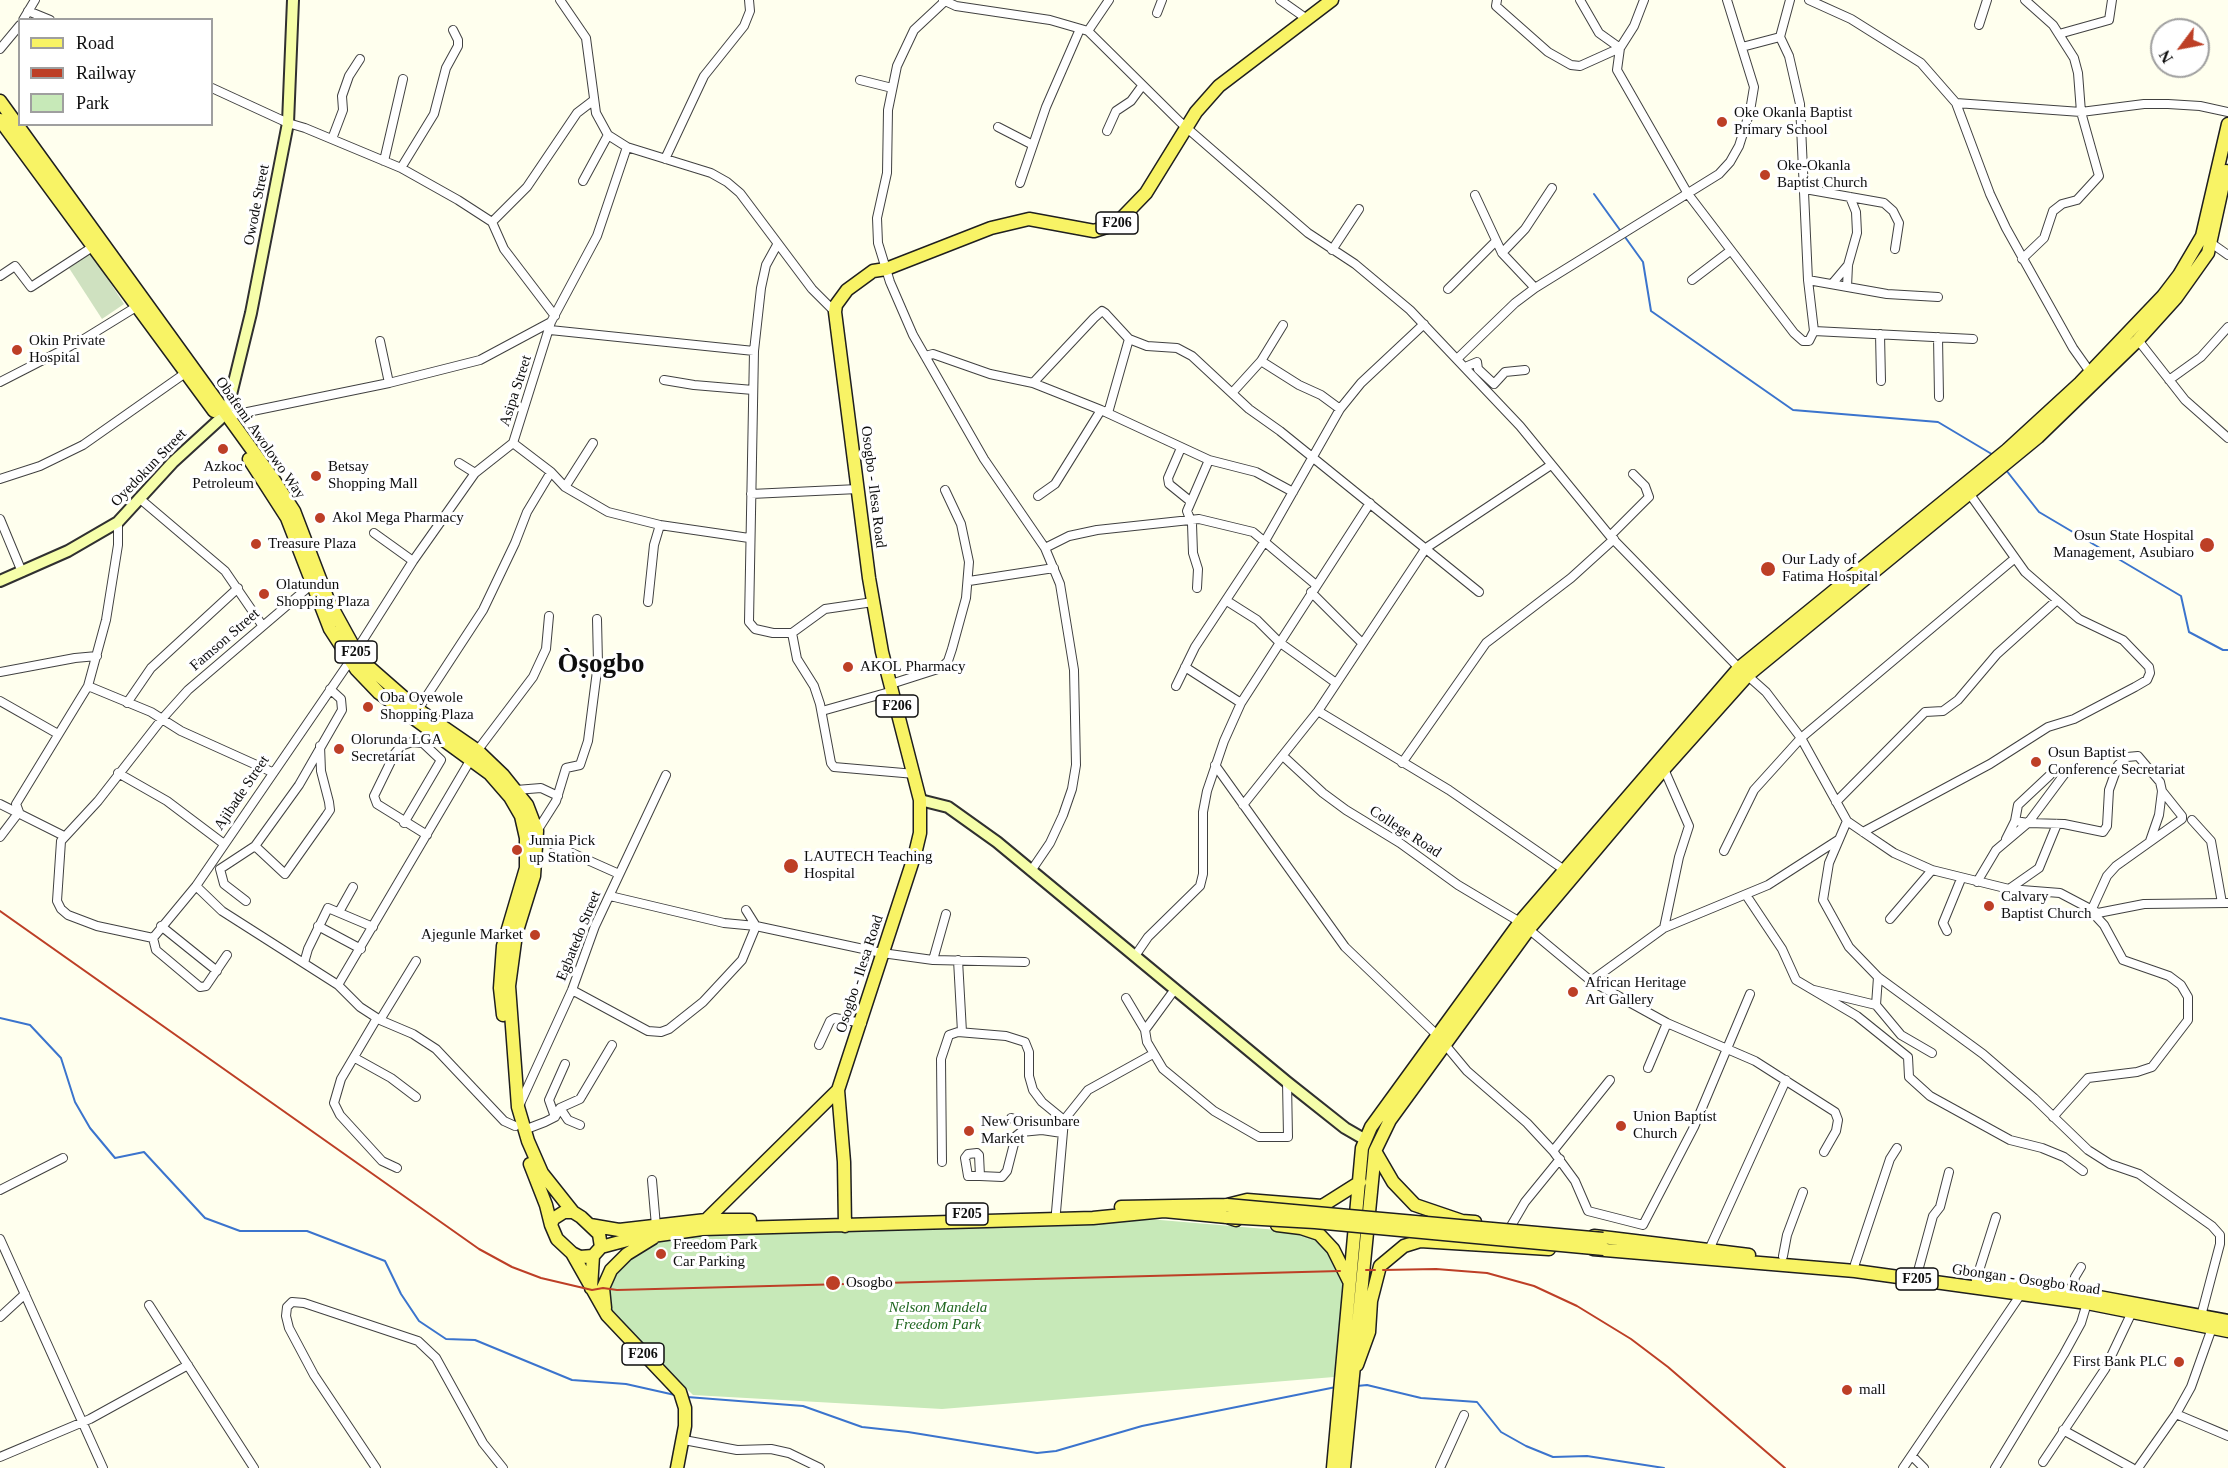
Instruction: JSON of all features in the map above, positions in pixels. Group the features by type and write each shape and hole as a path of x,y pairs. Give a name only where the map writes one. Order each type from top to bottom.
{"main road":[{"name":"F206","path":"835,312 836,304 847,290 873,271 886,269 991,228 1020,221 1042,221 1079,230 1106,229 1124,216 1146,193 1186,127 1219,86 1332,0"},
{"name":"Obafemi Awolowo Way","path":"0,101 18,125"},
{"name":"Obafemi Awolowo Way","path":"0,120 94,246 184,374 224,416 287,518 311,585 330,629 356,652 435,735 475,755 510,796 521,816 526,838 526,868 503,946 500,988 520,1128 542,1173 573,1212"},
{"path":"2011,453 2163,296 2194,252 2202,236 2228,124"},
{"name":"Obafemi Awolowo Way","path":"19,126 104,241 224,416 294,512 328,600 356,652"},
{"path":"1348,1383 1349,1282 1364,1139 1524,926 1563,869 1743,671 2089,390 2138,340 2203,262 2211,243 2226,185 2228,161"},
{"name":"Osogbo - Ilesa Road","path":"706,1220 838,1090 862,1023 920,833 920,800 915,774 892,688 873,602 835,312"},
{"path":"1524,926 1665,769 1743,671 1969,493 1994,467"},
{"name":"Obafemi Awolowo Way","path":"416,714 475,755 516,790 527,805 536,835 534,876 516,934 509,986 520,1128"},
{"path":"1340,1468 1375,1151 1390,1120 1440,1039"},
{"name":"F206","path":"838,1090 844,1162 845,1222"},
{"name":"F205","path":"520,1128 557,1239 580,1257 658,1230 706,1220 845,1222"},
{"path":"1375,1151 1393,1182 1415,1205 1462,1221 1583,1233 1603,1244"},
{"path":"845,1222 1083,1218 1164,1211 1227,1211 1247,1200 1322,1206 1360,1182"},
{"name":"F205","path":"590,1225 619,1230 702,1229 1056,1212 1143,1205 1603,1244"},
{"path":"1227,1211 1241,1223 1301,1228 1319,1234 1336,1254 1349,1282"},
{"path":"551,1225 558,1214 573,1212"},
{"name":"F205","path":"573,1212 599,1234 597,1252"},
{"path":"607,1315 603,1292 605,1278 627,1254 658,1230"},
{"path":"1348,1383 1369,1332 1371,1302 1380,1266 1404,1246 1420,1241 1561,1250 1603,1244"},
{"name":"Gbongan - Osogbo Road","path":"1603,1244 1783,1256 1918,1271 2072,1292 2132,1312 2228,1331"},
{"name":"Gbongan - Osogbo Road","path":"1603,1244 1855,1271 2228,1321"},
{"path":"591,1289 597,1252"},
{"name":"F206","path":"572,1253 607,1315 682,1396 684,1440 677,1468"}],"street":[{"path":"24,18 35,0"},
{"name":"Owode Street","path":"224,416 251,313 288,123 293,0"},
{"path":"560,0 586,38 594,100 601,127 608,135 627,147 711,173 727,182 740,193 777,245 835,312"},
{"path":"665,159 704,76 744,26 750,11 749,0"},
{"path":"1020,183 1033,145 1084,30 1109,0"},
{"path":"1157,13 1162,0"},
{"path":"1280,0 1307,19"},
{"path":"1497,0 1496,6 1511,20 1548,52 1570,65 1580,66 1620,48"},
{"path":"1581,0 1599,33 1620,48"},
{"path":"1644,0 1634,26 1620,48 1617,70 1688,194 1797,337 1809,341 1814,331 1808,280 1800,104 1789,56 1780,37 1790,0"},
{"path":"1457,359 1515,303 1535,288 1719,174 1739,146 1754,96 1742,46 1727,0"},
{"path":"1809,0 1851,19 1921,63 1956,103 1990,194 2022,259 2090,372"},
{"path":"1979,25 1988,0"},
{"path":"2022,259 2044,238 2053,211 2062,204 2077,200 2099,176 2081,112 2078,74 2074,58 2054,25 2025,0"},
{"path":"2059,34 2109,20 2112,0"},
{"path":"1031,871 1050,843 1063,815 1072,789 1076,765 1074,670 1060,584 1045,548 984,459 925,356 899,307 878,243 877,218 887,173 892,88 897,66 914,30 944,1 971,4 1050,20 1084,30 1186,127 1300,227 1355,264 1424,324 1513,418 1612,537 1782,711 1801,738 1847,821 1894,853 1932,870 2009,889 2060,893 2091,911 2104,925 2123,960 2169,976 2181,985 2188,997 2188,1020 2152,1066 2137,1072 2088,1078 2053,1117"},
{"path":"28,11 45,18"},
{"path":"0,49 18,27"},
{"path":"401,168 434,114 446,68 458,46 453,30"},
{"path":"1742,46 1780,37"},
{"path":"332,139 343,110 342,96 349,76 360,59"},
{"path":"384,161 403,80"},
{"path":"860,80 892,88"},
{"path":"1107,131 1116,111 1131,101 1142,86"},
{"path":"213,88 288,123 401,168 450,194 492,222 504,249 552,323"},
{"path":"492,222 527,187 577,113 594,100"},
{"path":"1956,103 2081,112 2144,104 2200,106 2228,112"},
{"path":"998,127 1033,145"},
{"path":"583,181 608,135"},
{"name":"Asipa Street","path":"356,652 413,561 474,472 513,443 552,323 597,236 627,147"},
{"path":"1502,253 1525,229 1552,188"},
{"path":"1804,189 1884,203 1893,211 1899,223 1895,249"},
{"path":"1475,195 1495,243 1535,288"},
{"path":"1847,287 1848,265 1857,233 1856,212 1850,197"},
{"path":"1332,250 1359,210"},
{"path":"1448,290 1495,243"},
{"path":"2211,243 2228,255"},
{"path":"777,245 766,265 760,288 754,351 748,594 751,626 754,629 773,633 792,633 825,609 873,602"},
{"path":"0,276 15,266 31,287 94,246"},
{"path":"1692,280 1730,251"},
{"path":"1832,284 1848,265"},
{"path":"1808,280 1887,294 1938,297"},
{"path":"0,382 84,339 136,307"},
{"path":"1033,383 1102,312 1129,339 1148,346 1177,348 1192,356 1232,393 1479,592"},
{"path":"224,416 389,383 480,360 552,323 754,351"},
{"path":"1176,686 1195,647 1266,541 1311,457 1340,409 1361,383 1424,324"},
{"path":"1232,393 1261,362 1283,325"},
{"path":"2169,380 2201,357 2228,327"},
{"path":"1814,331 1973,339"},
{"path":"1880,334 1881,381"},
{"path":"1938,337 1939,397"},
{"path":"1038,496 1055,484 1105,411 1129,339"},
{"path":"2138,340 2198,413 2228,438"},
{"path":"380,341 389,383"},
{"path":"925,356 933,354 990,374 1033,383 1105,411 1209,460 1256,472 1293,492"},
{"path":"1261,362 1290,380 1321,394 1340,409"},
{"path":"1465,367 1477,362 1478,369 1494,384 1505,372 1525,370"},
{"path":"0,479 40,466 83,445 184,374"},
{"path":"663,380 694,386 753,390"},
{"name":"Oyedokun Street","path":"0,581 68,551 118,522 173,462 224,416"},
{"path":"513,443 551,472 565,487 608,512 660,525 749,538"},
{"path":"565,487 593,443"},
{"path":"1181,448 1168,478 1169,484 1190,501"},
{"path":"1197,588 1198,569 1193,553 1193,532 1187,511 1209,460"},
{"path":"459,463 474,472"},
{"path":"1243,805 1318,711 1426,548 1551,465"},
{"path":"416,714 483,610 516,543 527,512 551,472"},
{"path":"1402,763 1486,643 1571,578 1649,497 1645,486 1633,474"},
{"path":"751,494 858,489"},
{"path":"822,711 941,669 948,661 969,580 967,545 961,524 945,490"},
{"path":"1863,832 1990,764 2048,727 2074,719 2147,680 2150,673 2149,667 2123,640 2079,619 2056,601 2014,559 1969,493"},
{"path":"139,498 204,552 238,588 262,625"},
{"path":"1135,956 1148,937 1197,889 1203,874 1203,812 1215,765 1241,703 1370,503"},
{"path":"1045,548 1069,536 1110,527 1189,518 1239,527 1253,532 1266,541 1314,589 1362,643"},
{"path":"0,519 22,572"},
{"path":"19,812 16,804 88,686 97,656 113,579 118,522"},
{"path":"648,602 654,545 660,525"},
{"path":"374,533 413,561"},
{"path":"1724,851 1754,790 1801,738 2014,559"},
{"path":"969,580 1054,568"},
{"name":"Famson Street","path":"118,773 189,690 311,585"},
{"path":"127,703 151,668 238,588"},
{"path":"1836,802 1926,712 1943,711 1958,700 1996,654 2056,601"},
{"path":"1227,602 1257,620 1279,642 1336,683"},
{"path":"338,985 475,755 533,677 546,649 549,616"},
{"path":"597,619 598,663 588,741 580,765 569,766 565,770 558,796 536,835 619,874"},
{"path":"792,633 797,659 814,686 822,711 829,758 834,767 915,774"},
{"name":"Ajibade Street","path":"153,938 196,886 209,863 356,652"},
{"path":"0,672 64,659 97,656"},
{"path":"1185,667 1241,703"},
{"path":"88,686 272,772"},
{"path":"220,869 255,846 299,784 343,706 341,699 330,689"},
{"path":"0,701 58,734"},
{"path":"1318,711 1449,790 1563,869"},
{"path":"423,743 435,735"},
{"path":"404,823 441,760 423,743 412,742 401,746 395,753 374,796 377,804 404,823 428,835"},
{"path":"255,846 285,874 330,810 321,771 320,744"},
{"name":"College Road","path":"1283,756 1323,793 1400,843 1458,885 1524,926 1591,981 1667,1023 1755,1061 1835,1112 1838,1120 1836,1131 1824,1152"},
{"path":"2015,821 2057,824 2103,832 2109,790 2118,765 2127,757 2138,756 2145,761 2160,782 2162,791 2158,815 2149,843"},
{"path":"1215,765 1345,946 1440,1039 1467,1071 1527,1123 1553,1151 1575,1181 1588,1211 1643,1225 1694,1127 1750,994"},
{"path":"1977,882 1996,850 2028,823 2066,772 2077,767"},
{"path":"1664,928 1679,857 1689,826 1665,769"},
{"path":"224,844 167,801 118,773 98,801 64,836 60,848 57,901 68,915 97,926 153,938 156,950 195,984 206,986 227,955"},
{"name":"Egbatedo Street","path":"518,1107 572,990 591,936 666,775"},
{"path":"2005,841 2015,821 2018,805 2050,775"},
{"path":"516,790 541,788 558,796"},
{"path":"2091,911 2107,876 2115,866 2182,818 2162,791"},
{"path":"920,800 948,807 1031,871 1287,1082 1345,1128 1364,1139"},
{"path":"0,804 64,836"},
{"path":"0,837 19,812"},
{"path":"2091,911 2108,912 2144,904 2225,903 2211,841 2192,819"},
{"path":"1847,821 1826,874 1823,900 1849,946 1878,977 1983,1054 2094,1155 2110,1164 2139,1174 2200,1215 2224,1237 2201,1316"},
{"path":"2009,889 2039,868 2057,824"},
{"path":"1591,981 1664,928 1768,885 1838,840"},
{"path":"209,863 220,869 224,884 246,901"},
{"path":"1890,919 1932,870"},
{"path":"1947,931 1943,923 1961,879"},
{"path":"196,886 240,924 338,985 360,1007 378,1019 413,1034 436,1049 504,1121 520,1128 534,1129 555,1117 560,1108 580,1099 612,1045"},
{"path":"339,912 353,887"},
{"path":"1746,895 1782,949 1792,975 1800,984 1857,1016 1908,1058 1909,1077 1930,1096 2010,1140 2043,1148 2064,1157 2083,1171"},
{"path":"610,896 724,923 756,926 882,953 933,960 1025,962"},
{"path":"304,963 318,926 328,908 373,927"},
{"path":"746,910 756,926"},
{"path":"933,960 946,914"},
{"path":"161,926 217,971"},
{"path":"318,926 361,949"},
{"path":"572,990 648,1031 661,1032 677,1024 730,976 742,960 756,926"},
{"path":"958,960 962,1032"},
{"path":"397,1168 382,1161 340,1115 334,1103 341,1079 416,961"},
{"path":"1876,1005 1878,977"},
{"path":"1145,1030 1175,989"},
{"path":"1812,990 1876,1005 1901,1035 1932,1053"},
{"path":"1126,998 1145,1030 1153,1054 1163,1069 1214,1111 1259,1137 1288,1137 1287,1082"},
{"path":"819,1045 830,1021 835,1018 862,1023"},
{"path":"1648,1068 1667,1023"},
{"path":"942,1162 941,1059 949,1035 962,1032 1006,1036 1025,1042 1029,1052 1029,1076 1033,1090 1042,1102 1064,1120"},
{"path":"1056,1212 1064,1120 1088,1090 1153,1054"},
{"path":"355,1058 391,1078 416,1097"},
{"path":"555,1117 549,1100 565,1064"},
{"path":"1553,1151 1610,1080"},
{"path":"1708,1252 1786,1080"},
{"path":"560,1108 568,1120 580,1125"},
{"path":"1011,1118 1022,1122 1031,1130"},
{"path":"980,1176 1005,1175 1016,1136 1031,1130 1062,1133"},
{"path":"1855,1264 1890,1160 1897,1148"},
{"path":"0,1190 63,1158"},
{"path":"1511,1226 1525,1202 1560,1159"},
{"path":"1918,1271 1933,1216 1940,1207 1949,1172"},
{"path":"652,1180 658,1230"},
{"path":"1783,1256 1787,1235 1803,1192"},
{"path":"1976,1280 1996,1216"},
{"path":"0,1239 103,1468"},
{"path":"2072,1292 2075,1277 2081,1268"},
{"path":"0,1317 25,1294"},
{"path":"1903,1468 2021,1294"},
{"path":"376,1468 314,1376 289,1328 285,1316 287,1307 292,1302 304,1303 418,1341 436,1358 483,1443 503,1468"},
{"path":"1995,1468 2064,1354 2081,1323 2087,1303"},
{"path":"149,1305 254,1468"},
{"path":"2043,1462 2109,1361 2132,1312"},
{"path":"2138,1468 2176,1414 2191,1387 2212,1328"},
{"path":"0,1457 90,1419 188,1365"},
{"path":"2176,1414 2228,1436"},
{"path":"1440,1468 1464,1415"},
{"path":"2063,1430 2132,1468"},
{"path":"684,1440 737,1450 771,1449 789,1453 820,1468"},
{"path":"1912,1456 1924,1468"}],"green space":[{"path":"91,253 124,304 102,319 69,268"},
{"name":"Nelson Mandela Freedom Park","path":"1137,1218 1301,1232 1321,1243 1333,1256 1342,1282 1342,1311 1334,1377 942,1409 693,1395 599,1302 600,1281 662,1235"}],"waterway":[{"path":"1594,194 1643,262 1651,311 1793,410 1938,422 1995,456"},
{"path":"2006,470 2039,512 2181,596 2189,632 2223,650 2228,650"},
{"path":"0,1018 30,1025 61,1058 75,1102 90,1128 115,1158 144,1152 205,1218 240,1231 307,1231 385,1261 401,1294 419,1321 446,1339 475,1340 572,1380 626,1384 675,1395"},
{"path":"1357,1386 1367,1385 1421,1398 1477,1402 1501,1432 1553,1457 1587,1456 1664,1468"},
{"path":"687,1397 803,1406 862,1427 908,1432 1037,1453 1056,1451 1142,1426 1336,1387"}],"railway":[{"path":"0,911 479,1249 512,1267 541,1278 592,1290 603,1288 617,1290 1340,1271"},
{"path":"1383,1270 1436,1269 1487,1273 1534,1286 1577,1306 1631,1339 1668,1367 1785,1468"},
{"path":"1366,1270 1375,1270"}],"place":[{"name":"Oke Okanla Baptist Primary School","path":"1722,122"},
{"name":"Oke-Okanla Baptist Church","path":"1765,175"},
{"name":"Okin Private Hospital","path":"17,350"},
{"name":"Azkoc Petroleum","path":"223,449"},
{"name":"Betsay Shopping Mall","path":"316,476"},
{"name":"Akol Mega Pharmacy","path":"320,518"},
{"name":"Treasure Plaza","path":"256,544"},
{"name":"Osun State Hospital Management, Asubiaro","path":"2207,545"},
{"name":"Our Lady of Fatima Hospital","path":"1768,569"},
{"name":"Olatundun Shopping Plaza","path":"264,594"},
{"name":"AKOL Pharmacy","path":"848,667"},
{"name":"Oba Oyewole Shopping Plaza","path":"368,707"},
{"name":"Olorunda LGA Secretariat","path":"339,749"},
{"name":"Osun Baptist Conference Secretariat","path":"2036,762"},
{"name":"Jumia Pick up Station","path":"517,850"},
{"name":"LAUTECH Teaching Hospital","path":"791,866"},
{"name":"Calvary Baptist Church","path":"1989,906"},
{"name":"Ajegunle Market","path":"535,935"},
{"name":"African Heritage Art Gallery","path":"1573,992"},
{"name":"Union Baptist Church","path":"1621,1126"},
{"name":"New Orisunbare Market","path":"969,1131"},
{"name":"Freedom Park Car Parking","path":"661,1254"},
{"name":"Osogbo","path":"833,1283"},
{"name":"First Bank PLC","path":"2179,1362"},
{"name":"mall","path":"1847,1390"}],"district":[{"name":"Òṣogbo","path":"601,665"}]}
